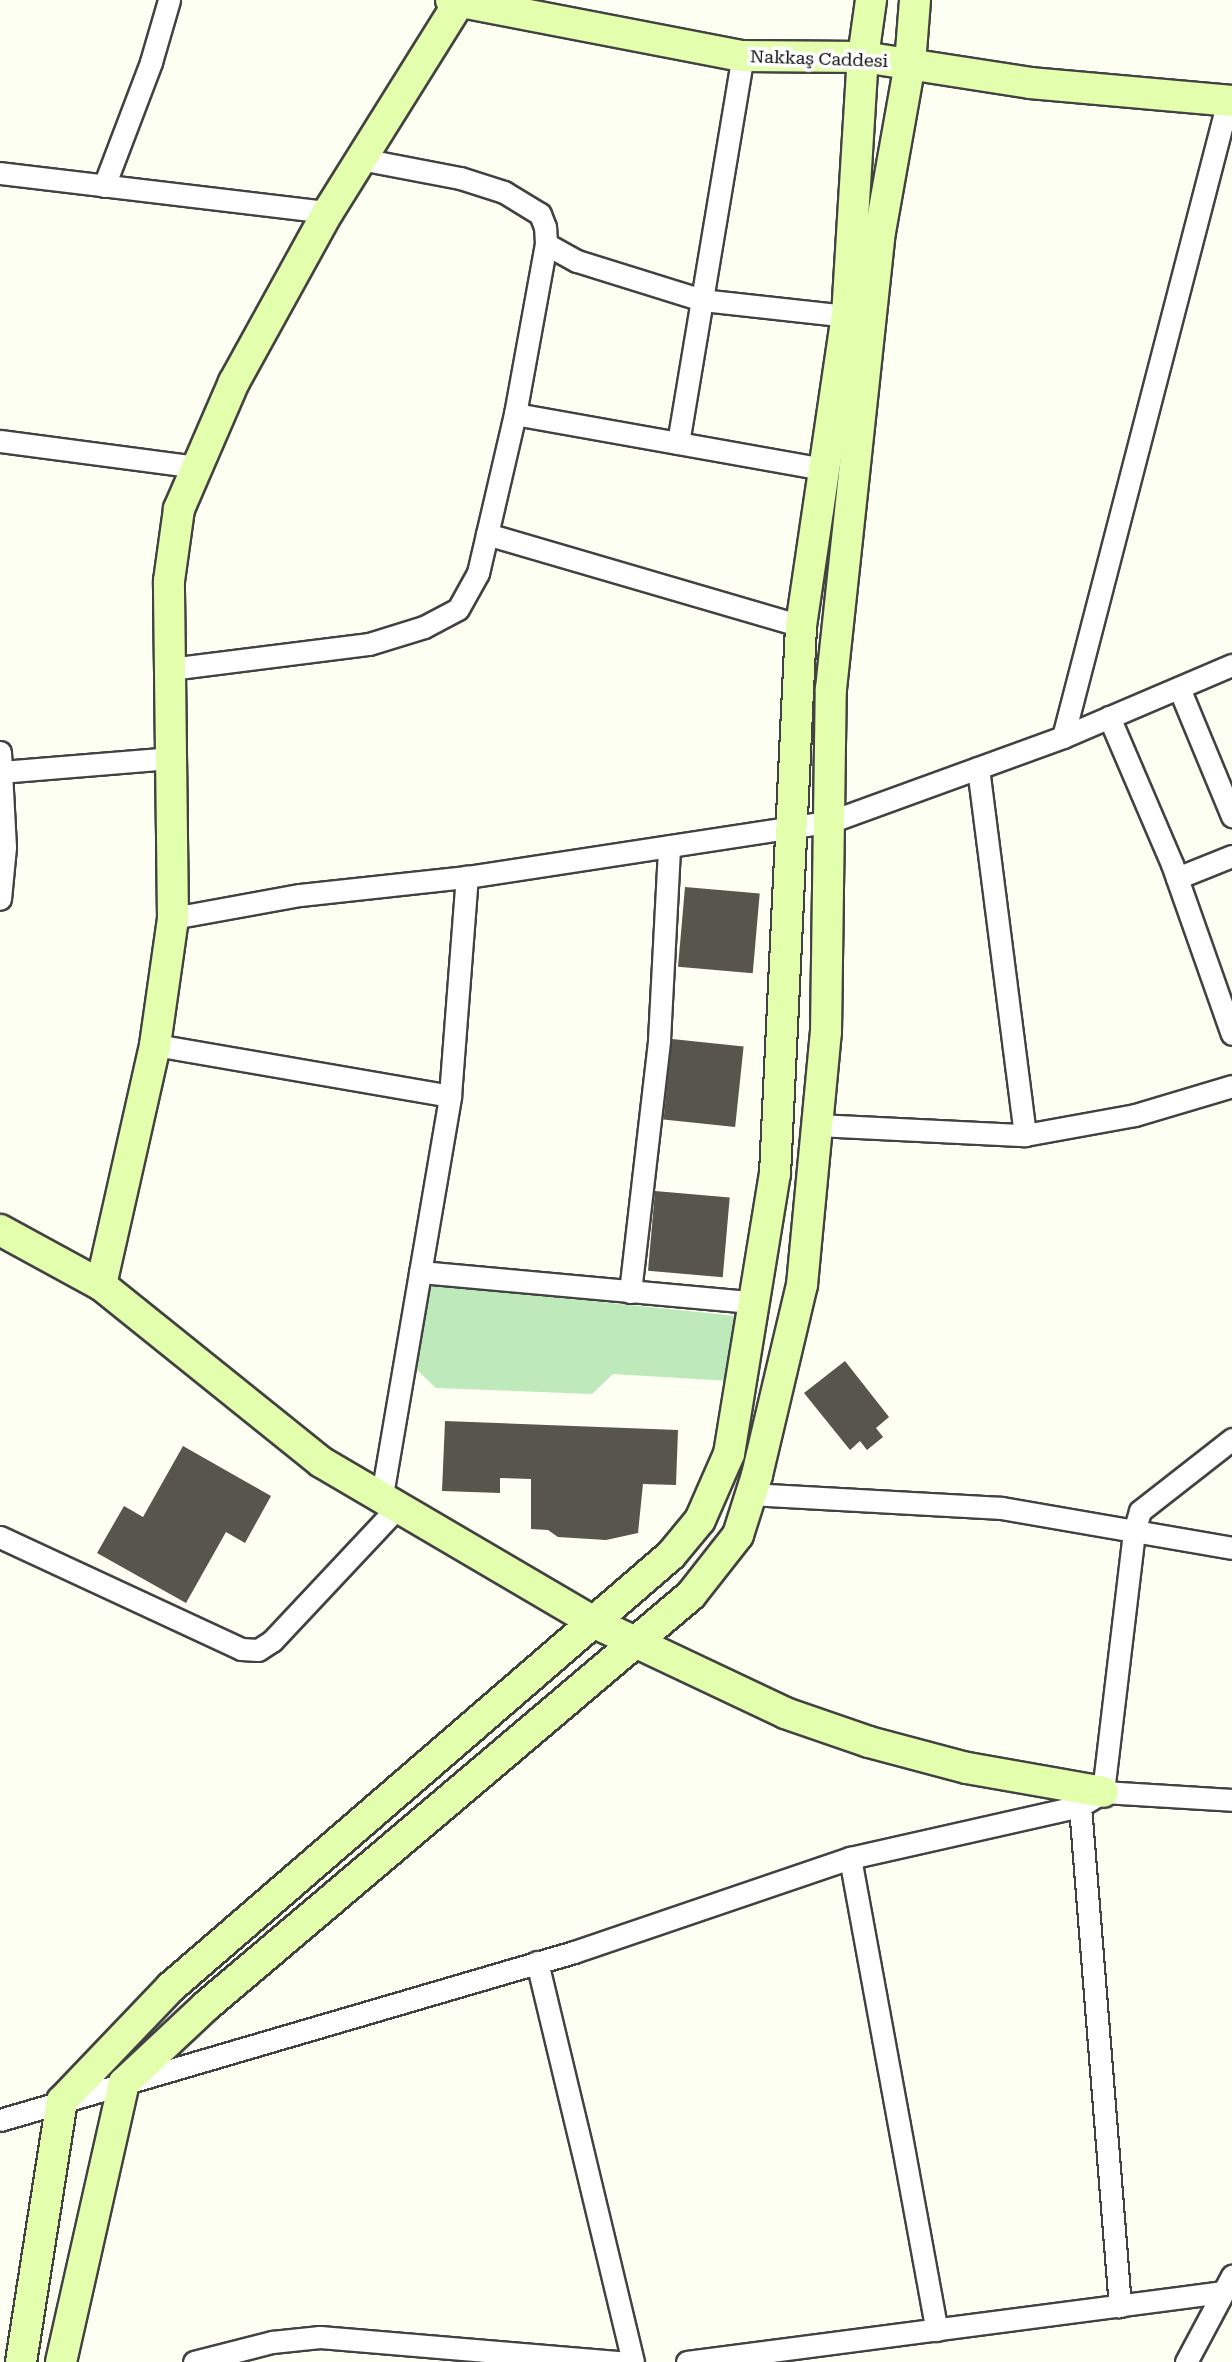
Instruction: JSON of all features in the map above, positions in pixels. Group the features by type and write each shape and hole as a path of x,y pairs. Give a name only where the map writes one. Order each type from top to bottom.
{"main road":[{"path":"22,2362 62,2101 171,1987 671,1555 700,1520 729,1454 775,1174 802,626 847,316 863,57 871,0"},
{"path":"61,2362 124,2083 206,2006 634,1640 691,1595 738,1535 751,1494 802,1285 826,1032 832,821 831,689 880,232 910,64 915,0"},
{"path":"101,1285 155,1045 173,918 171,569 179,509 234,382 328,212 456,1"},
{"name":"Nakkaş Caddesi","path":"456,1 743,56 863,57 1030,83 1230,101"},
{"path":"0,1230 101,1285 258,1414 388,1505 595,1623 785,1713 869,1742 1091,1799"}],"street":[{"path":"104,186 151,62 169,0"},
{"path":"678,443 743,56"},
{"path":"1063,737 1230,101"},
{"path":"170,669 369,644 424,627 458,609 478,573 515,414 546,244 540,214 514,197 460,178 360,159"},
{"path":"0,173 328,212"},
{"path":"546,244 577,261 702,300 847,316"},
{"path":"515,414 825,469"},
{"path":"0,440 197,467"},
{"path":"487,534 802,626"},
{"path":"173,918 300,895 467,877 794,829 832,821 1063,737 1232,665"},
{"path":"1179,688 1232,816"},
{"path":"1109,717 1177,878 1232,1034"},
{"path":"0,752 5,847 0,899"},
{"path":"1,772 171,758"},
{"path":"978,768 1025,1135"},
{"path":"630,1292 659,1040 669,846"},
{"path":"1177,878 1232,856"},
{"path":"0,1537 241,1649 258,1650 272,1641 388,1505 420,1272 450,1096 467,877"},
{"path":"155,1045 450,1096"},
{"path":"817,1125 1025,1135 1135,1115 1232,1086"},
{"path":"420,1272 752,1302"},
{"path":"1120,2306 1091,1799 1134,1531 1140,1511 1232,1439"},
{"path":"751,1494 1001,1508 1232,1548"},
{"path":"0,2120 537,1962 850,1858 1091,1799 1232,1800"},
{"path":"850,1858 937,2330"},
{"path":"537,1962 633,2362"},
{"path":"687,2362 1120,2306 1228,2284"},
{"path":"1186,2362 1228,2284"},
{"path":"194,2362 272,2342 320,2337 620,2362"}],"green space":[{"path":"426,1284 737,1316 729,1381 613,1374 592,1394 436,1388 417,1370"}],"building":[{"path":"685,887 760,894 753,973 678,967"},
{"path":"672,1039 744,1047 735,1127 664,1120"},
{"path":"655,1191 730,1198 723,1277 648,1271"},
{"path":"845,1361 889,1417 876,1428 883,1437 867,1450 860,1441 850,1450 804,1393"},
{"path":"445,1421 678,1430 676,1485 643,1484 638,1533 606,1540 558,1537 548,1530 531,1529 531,1479 500,1478 500,1493 442,1491"},
{"path":"183,1446 271,1496 245,1543 226,1532 186,1603 97,1553 124,1506 143,1517"}]}
